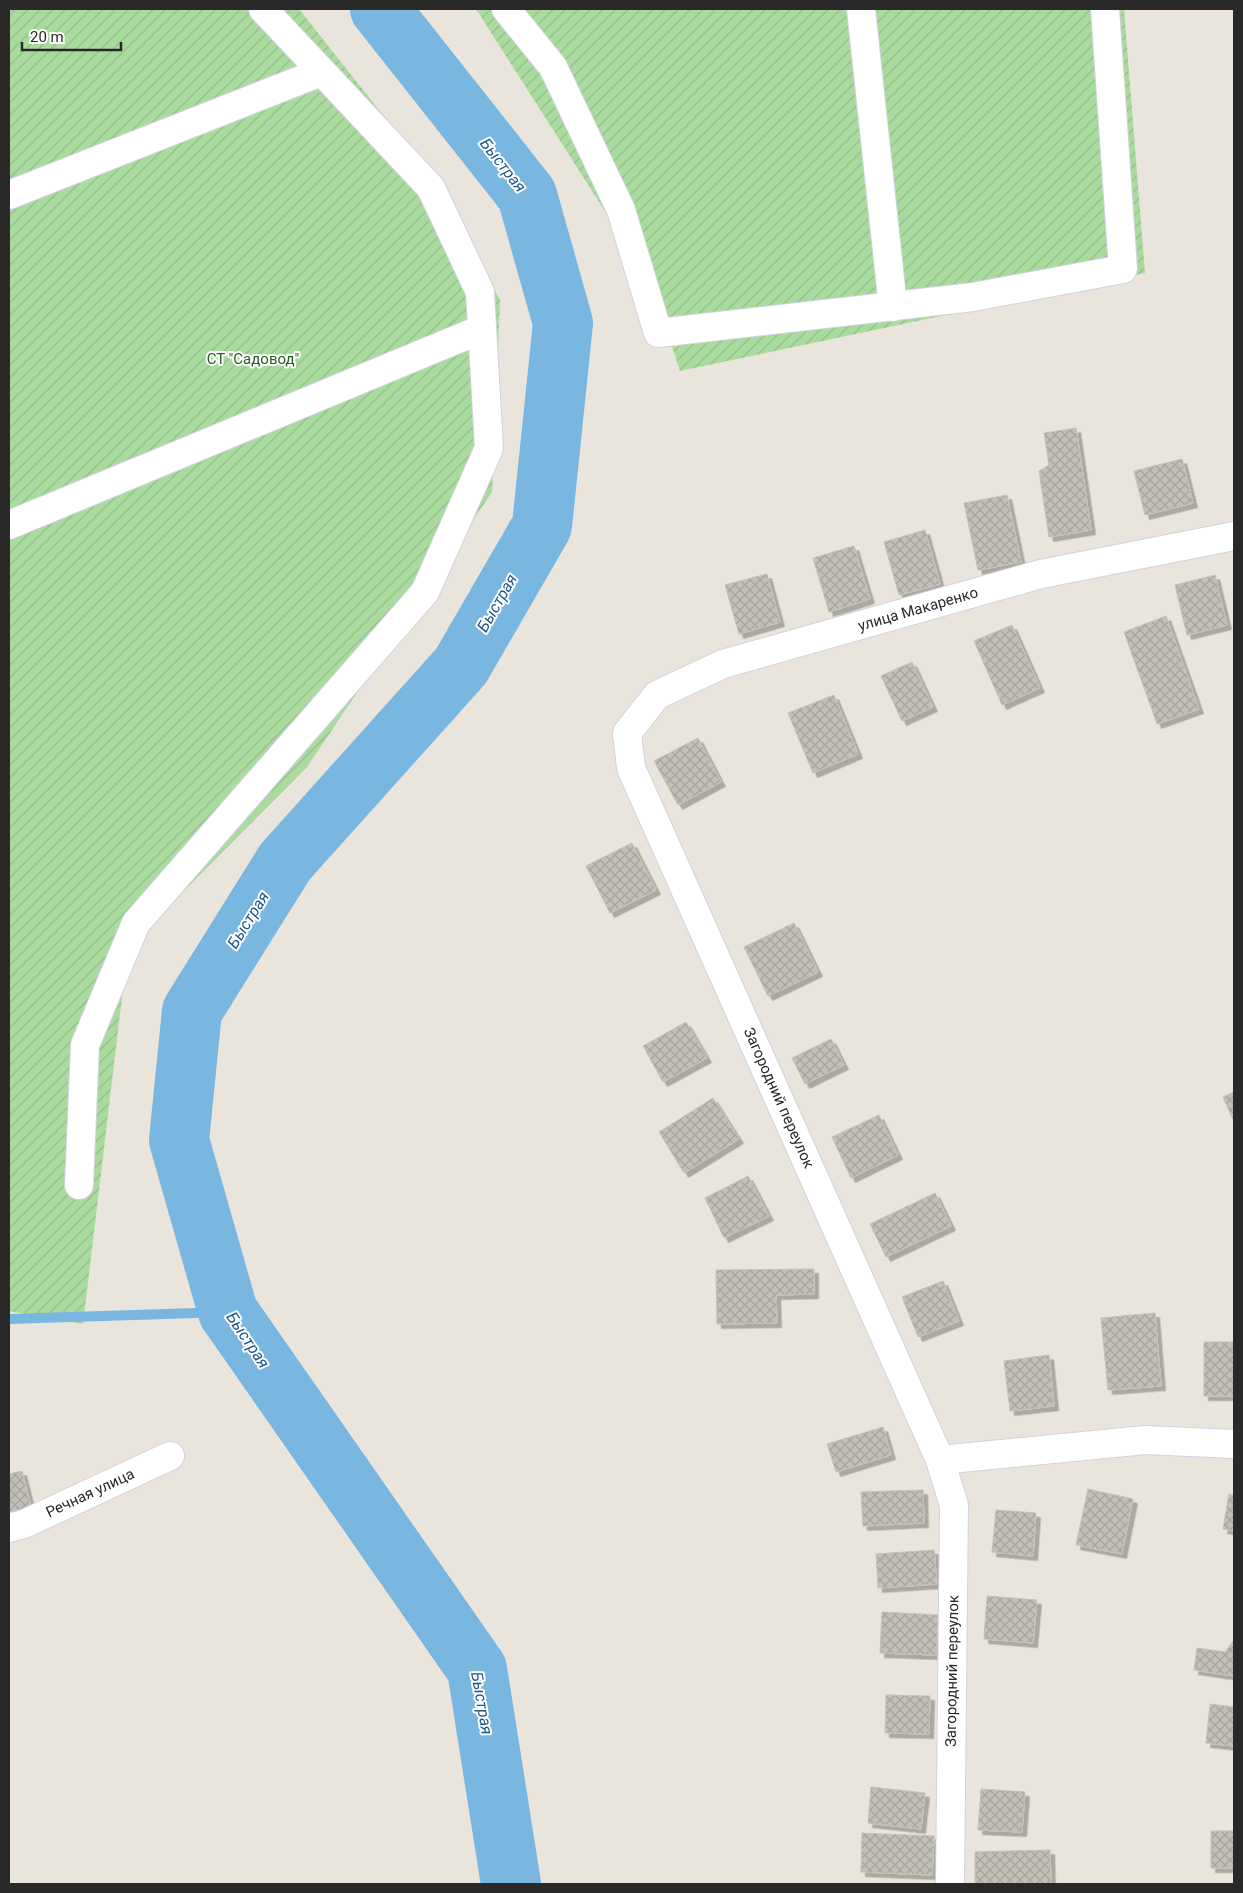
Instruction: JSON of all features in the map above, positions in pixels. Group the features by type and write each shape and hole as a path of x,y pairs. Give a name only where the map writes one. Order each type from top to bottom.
{"street":[{"path":"79,1185 84,1045 136,923 425,592 489,448 480,292 431,188 320,72 263,9"},
{"path":"506,9 553,67 621,210 658,333 894,307 973,296 1123,269 1105,9"},
{"path":"861,9 894,307"},
{"path":"9,195 320,72"},
{"path":"9,525 482,329"},
{"name":"улица Макаренко","path":"626,733 658,695 723,664 1041,574 1234,536"},
{"name":"Загородний переулок","path":"626,733 631,768 940,1460 954,1505 950,1884"},
{"path":"940,1460 1146,1440 1234,1444"},
{"name":"Речная улица","path":"9,1528 24,1524 170,1456"}],"green space":[{"name":"СТ \"Садовод\"","path":"9,9 299,9 428,172 500,300 492,492 307,767 128,947 83,1324 9,1311"},
{"path":"476,9 1124,9 1145,273 680,371 652,285"}],"building":[{"path":"1076,428 1091,530 1049,537 1039,471 1049,465 1044,433"},
{"path":"1182,459 1193,503 1145,515 1134,471"},
{"path":"1007,495 1021,562 978,570 964,503"},
{"path":"925,530 940,584 899,595 884,542"},
{"path":"854,546 870,599 829,612 813,558"},
{"path":"767,574 780,622 739,634 725,585"},
{"path":"1215,575 1227,625 1187,635 1175,585"},
{"path":"1166,616 1199,709 1157,724 1124,632"},
{"path":"1012,625 1040,688 1002,705 974,641"},
{"path":"912,662 933,707 902,721 881,676"},
{"path":"834,695 858,754 813,773 788,713"},
{"path":"698,738 721,782 678,805 654,761"},
{"path":"632,843 656,890 610,913 586,866"},
{"path":"794,923 818,972 768,996 744,947"},
{"path":"686,1022 707,1058 663,1082 643,1046"},
{"path":"831,1039 844,1065 805,1084 792,1058"},
{"path":"1234,1092 1234,1122 1223,1097"},
{"path":"713,1098 739,1139 684,1173 659,1132"},
{"path":"879,1115 898,1155 851,1178 832,1137"},
{"path":"748,1176 769,1216 724,1238 705,1198"},
{"path":"935,1193 951,1226 886,1257 870,1224"},
{"path":"814,1269 814,1294 776,1295 777,1323 717,1324 716,1270"},
{"path":"943,1281 959,1321 918,1337 902,1297"},
{"path":"1155,1313 1161,1386 1108,1390 1101,1318"},
{"path":"1204,1342 1234,1342 1234,1396 1204,1396"},
{"path":"1049,1355 1054,1406 1010,1411 1004,1361"},
{"path":"883,1427 891,1455 836,1472 827,1444"},
{"path":"22,1471 31,1507 9,1512 9,1474"},
{"path":"1088,1489 1133,1499 1122,1554 1076,1545"},
{"path":"923,1490 924,1523 863,1526 861,1492"},
{"path":"1229,1494 1234,1495 1234,1531 1223,1529"},
{"path":"996,1510 1036,1513 1033,1556 992,1552"},
{"path":"934,1550 937,1584 878,1588 876,1554"},
{"path":"987,1596 1037,1600 1033,1643 984,1639"},
{"path":"882,1612 938,1615 936,1655 880,1653"},
{"path":"1234,1640 1234,1676 1194,1670 1197,1648 1225,1652"},
{"path":"886,1695 930,1696 929,1734 885,1733"},
{"path":"1210,1704 1234,1707 1234,1746 1206,1743"},
{"path":"871,1787 925,1793 921,1829 868,1823"},
{"path":"981,1789 1025,1792 1022,1832 978,1830"},
{"path":"1211,1831 1234,1831 1234,1868 1211,1868"},
{"path":"862,1833 934,1836 932,1875 861,1872"},
{"path":"1050,1850 1051,1884 975,1884 975,1852"}],"waterway":[{"name":"Быстрая","path":"380,9 527,195 563,323 542,526 461,666 285,862 192,1011 179,1140 228,1312 477,1669 511,1884"},
{"path":"9,1319 228,1312"}]}
